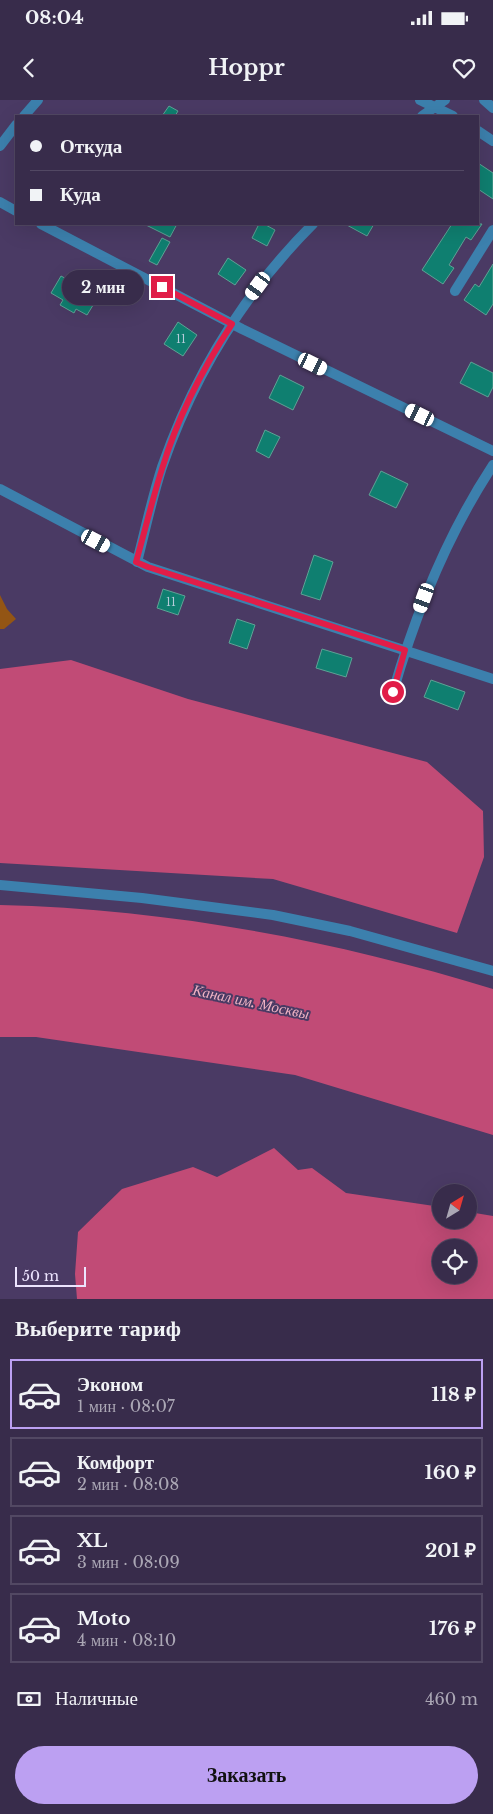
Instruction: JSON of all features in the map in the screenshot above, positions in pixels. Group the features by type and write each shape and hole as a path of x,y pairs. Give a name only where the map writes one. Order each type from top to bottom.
{"street":[{"path":"25,115 38,100"},
{"path":"420,100 451,115"},
{"path":"423,115 445,100"},
{"path":"484,100 493,108"},
{"path":"0,146 15,126"},
{"path":"479,132 493,141"},
{"path":"0,202 15,210"},
{"path":"43,225 232,324 493,450"},
{"path":"136,562 162,468 200,377 232,324 269,272 312,225"},
{"path":"454,291 493,230"},
{"path":"393,692 405,650 424,598 464,512 493,465"},
{"path":"0,489 148,567 493,679"},
{"path":"0,885 142,898 273,915 350,930 493,971"}],"shaded area":[{"path":"0,595 7,609 16,619 4,629 0,629"}],"water":[{"path":"71,660 188,699 427,762 483,811 484,857 457,933 273,879 0,863 0,669"},
{"name":"Канал им. Москвы","path":"0,905 125,913 249,930 372,956 433,971 493,989 493,1135 295,1075 36,1037 0,1037"},
{"path":"274,1148 298,1170 312,1168 346,1193 432,1206 432,1229 478,1229 478,1214 493,1216 493,1299 77,1299 75,1274 78,1232 122,1189 193,1167 217,1177"}],"building":[{"path":"169,106 178,111 176,115 163,115"},
{"path":"479,164 493,173 493,199 479,190"},
{"path":"482,224 471,240 466,237 449,265 454,268 443,284 422,270 451,225"},
{"path":"146,225 176,225 170,237"},
{"path":"258,225 266,225 275,230 267,246 252,238"},
{"path":"347,225 373,225 367,236"},
{"path":"162,238 170,242 157,265 149,261"},
{"path":"228,258 246,270 235,285 218,274"},
{"path":"493,264 493,304 486,315 464,300 475,284 479,287"},
{"path":"61,276 72,282 73,279 90,288 88,291 98,297 87,315 76,309 74,313 60,305 63,300 51,293"},
{"path":"178,322 197,335 183,356 164,344"},
{"path":"471,362 493,373 493,387 488,397 460,383"},
{"path":"280,375 304,387 293,410 269,398"},
{"path":"265,430 280,437 269,458 256,451"},
{"path":"381,471 408,484 396,508 369,495"},
{"path":"314,555 333,562 320,600 301,594"},
{"path":"163,589 185,596 178,615 157,608"},
{"path":"237,619 255,625 247,649 229,643"},
{"path":"322,649 352,658 346,677 316,668"},
{"path":"431,680 465,692 458,710 424,697"}],"route":[{"path":"162,287 232,324 200,377 176,431 162,468 136,562 405,650 393,692"}]}
